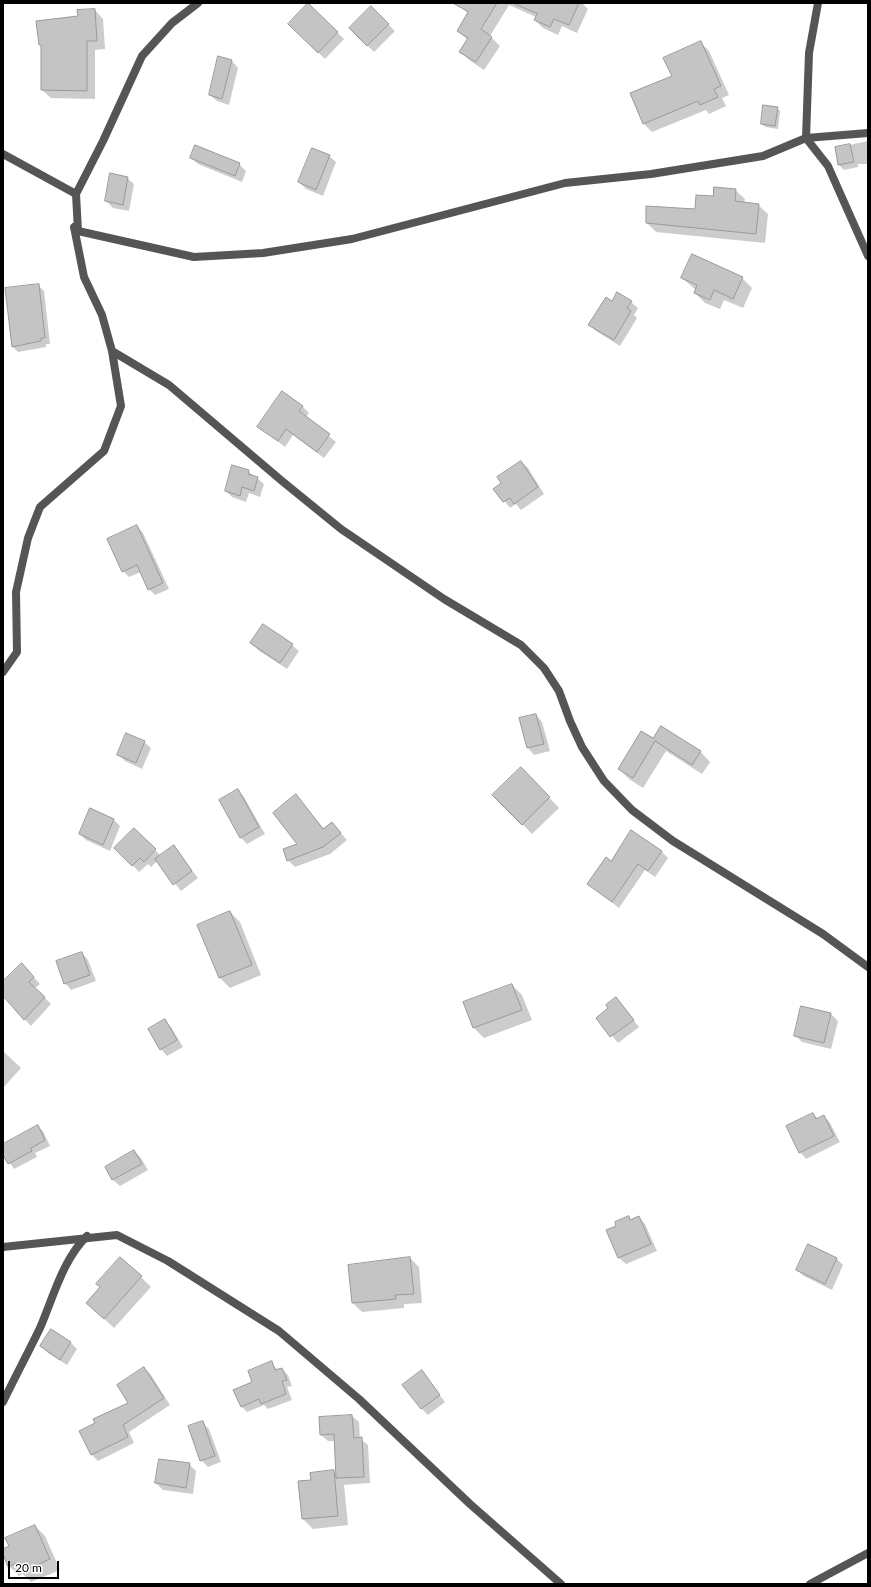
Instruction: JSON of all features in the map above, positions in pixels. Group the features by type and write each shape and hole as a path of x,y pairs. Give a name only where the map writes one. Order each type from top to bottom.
{"street":[{"path":"78,231 76,194 103,141 142,56 172,23 198,3"},
{"path":"818,3 810,54 806,138 828,166 868,256"},
{"path":"3,672 17,652 16,592 28,538 40,507 104,451 121,406 112,351 102,315 84,276 74,227 78,231 194,257 263,253 352,239 565,183 651,174 763,156 806,138 868,133"},
{"path":"3,154 76,194"},
{"path":"112,351 169,385 282,481 342,529 444,599 521,645 544,668 559,691 570,721 582,747 604,781 632,810 673,841 823,934 868,967"},
{"path":"3,1247 41,1244 87,1236 117,1235 168,1261 279,1331 359,1399 470,1504 561,1584"},
{"path":"3,1402 39,1330 76,1247 87,1236"},
{"path":"810,1584 868,1553"}],"building":[{"path":"308,3 338,32 318,53 288,24"},
{"path":"453,3 497,3 481,29 492,37 476,62 459,52 468,38 457,31 468,12"},
{"path":"513,3 579,3 569,25 554,19 550,27 534,20 537,14"},
{"path":"371,6 389,24 367,46 349,28"},
{"path":"95,9 97,41 87,41 87,91 41,90 41,45 39,45 36,21 78,16 77,10"},
{"path":"701,41 721,86 714,89 718,97 700,105 698,101 643,124 630,93 672,76 663,58"},
{"path":"218,56 232,60 222,99 209,95"},
{"path":"763,105 778,107 775,126 761,124"},
{"path":"850,144 854,162 838,165 835,147"},
{"path":"195,145 240,163 235,176 190,158"},
{"path":"312,148 330,155 316,190 298,182"},
{"path":"110,173 128,177 123,205 105,201"},
{"path":"714,187 736,189 735,201 759,204 756,234 646,223 646,206 695,209 696,195 713,196"},
{"path":"692,254 743,277 733,299 714,290 710,300 694,293 697,285 681,278"},
{"path":"39,284 45,338 41,338 41,341 12,347 5,288"},
{"path":"617,292 632,301 627,308 631,311 614,340 588,325 606,297 612,301"},
{"path":"282,391 303,406 299,411 330,434 317,452 286,429 278,441 257,427"},
{"path":"521,461 538,487 514,504 510,498 503,502 493,489 501,483 497,477"},
{"path":"232,465 249,470 248,474 258,477 254,491 242,487 240,496 225,491"},
{"path":"137,525 163,583 148,590 137,565 122,572 107,539"},
{"path":"263,624 293,644 280,663 250,643"},
{"path":"536,714 544,744 527,748 519,718"},
{"path":"661,726 701,751 692,765 655,741 633,778 618,769 641,731 653,738"},
{"path":"126,733 145,741 136,763 117,755"},
{"path":"521,767 550,797 522,825 492,795"},
{"path":"238,789 259,827 240,838 219,800"},
{"path":"296,794 323,829 332,822 341,833 323,847 287,861 283,849 297,844 273,813"},
{"path":"90,808 114,819 103,845 79,834"},
{"path":"134,828 156,849 144,862 140,858 132,866 114,848"},
{"path":"631,830 662,851 648,871 638,864 612,902 587,884 606,857 611,861"},
{"path":"174,845 192,871 173,885 155,859"},
{"path":"230,911 252,965 219,978 197,925"},
{"path":"82,952 90,975 64,984 56,961"},
{"path":"22,963 34,977 29,982 45,997 24,1020 3,996 3,981"},
{"path":"512,984 522,1010 473,1028 463,1002"},
{"path":"616,997 634,1020 610,1037 596,1018 608,1008 606,1005"},
{"path":"801,1006 831,1013 824,1043 794,1036"},
{"path":"165,1019 177,1040 160,1050 148,1029"},
{"path":"813,1113 816,1119 824,1115 834,1136 799,1153 786,1126"},
{"path":"38,1125 45,1140 31,1148 32,1151 8,1164 3,1155 3,1144"},
{"path":"134,1150 142,1164 112,1180 105,1167"},
{"path":"629,1216 630,1220 639,1216 651,1244 618,1258 606,1230 616,1226 615,1222"},
{"path":"808,1244 837,1258 825,1284 796,1270"},
{"path":"120,1257 142,1276 104,1319 86,1303 100,1287 96,1284"},
{"path":"410,1257 414,1294 395,1295 396,1299 352,1303 348,1265"},
{"path":"51,1329 71,1342 60,1360 40,1346"},
{"path":"272,1361 275,1370 282,1368 287,1380 282,1381 286,1394 261,1404 259,1399 241,1407 233,1390 252,1382 248,1371"},
{"path":"144,1367 164,1398 123,1425 128,1437 91,1455 79,1431 95,1423 93,1419 128,1403 117,1385"},
{"path":"422,1370 440,1395 421,1409 402,1385"},
{"path":"352,1415 354,1438 362,1437 364,1477 336,1478 334,1434 320,1435 319,1417"},
{"path":"203,1421 215,1456 200,1461 188,1426"},
{"path":"159,1459 190,1463 186,1488 155,1483"},
{"path":"334,1470 338,1516 302,1519 298,1481 311,1480 310,1473"},
{"path":"35,1525 50,1559 20,1573 16,1563 8,1567 3,1554 3,1549 9,1546 5,1538"}]}
